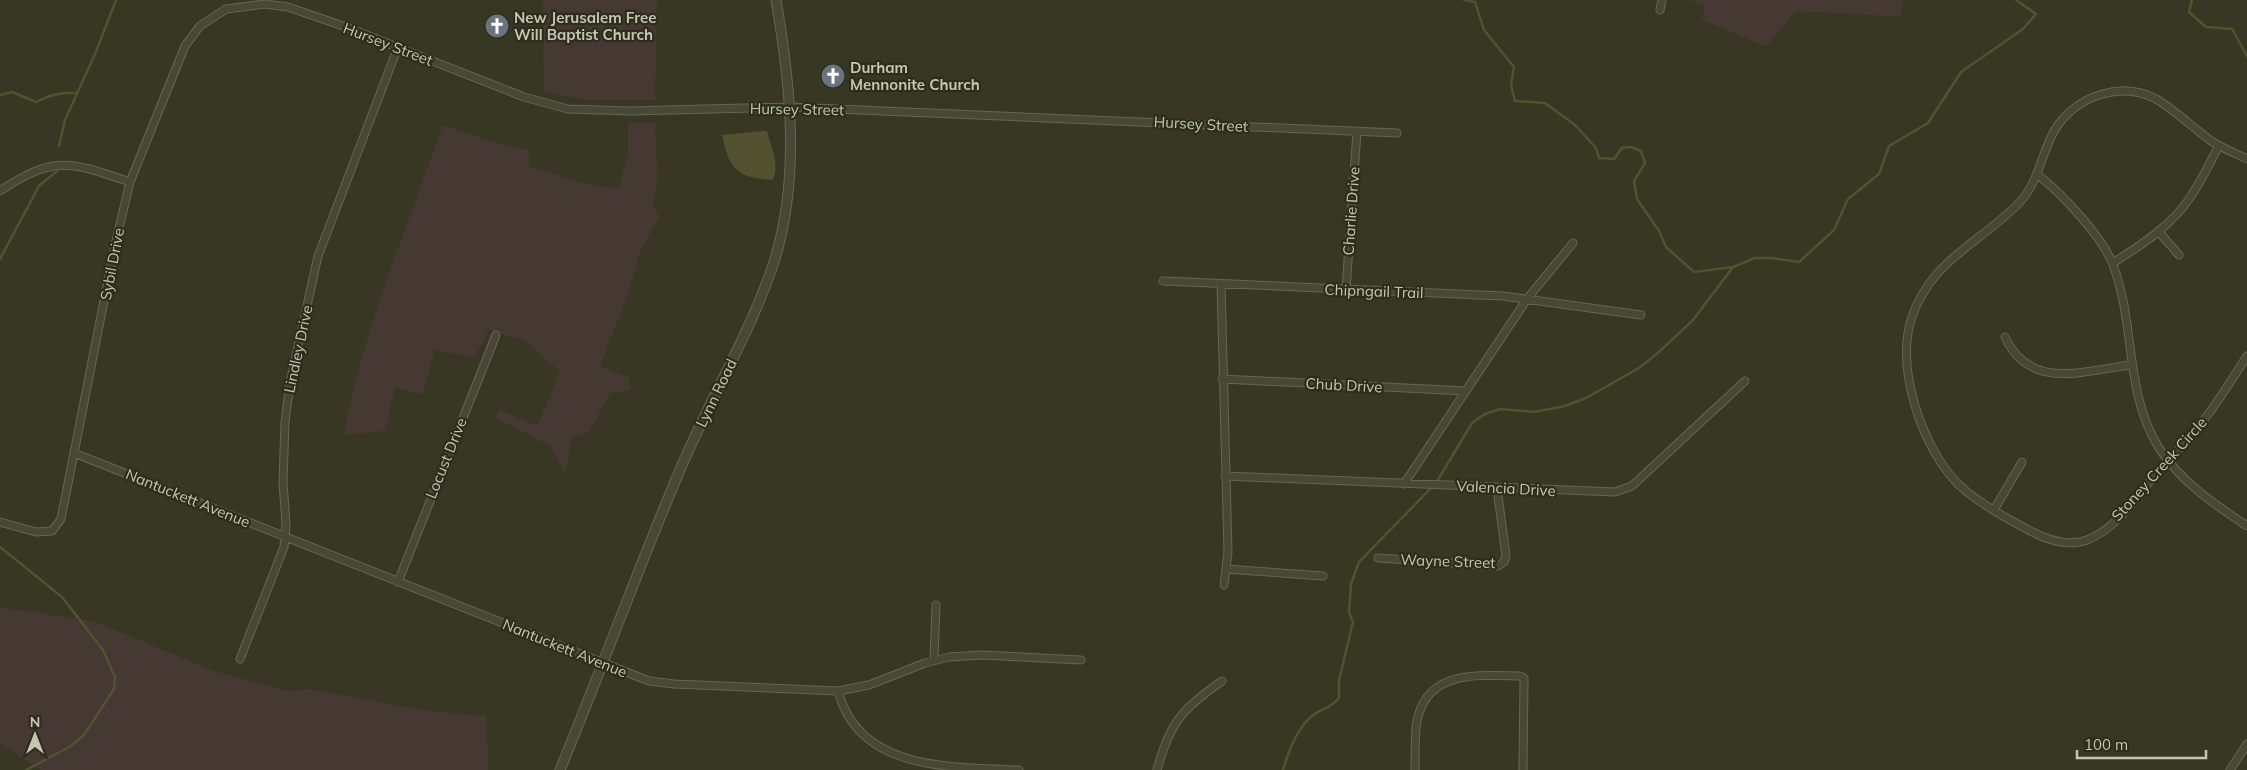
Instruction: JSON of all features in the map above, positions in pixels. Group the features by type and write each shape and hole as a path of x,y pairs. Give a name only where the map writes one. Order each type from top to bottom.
{"street":[{"name":"Lynn Road","path":"560,770 678,475 758,305 773,266 788,198 789,107 776,0"},
{"path":"1660,10 1662,0"},
{"name":"Hursey Street","path":"216,14 241,5 275,4 346,27 524,97 568,108 629,111 789,107 1397,133"},
{"name":"Sybil Drive","path":"0,522 36,532 52,531 61,518 130,182 185,46 200,26 216,14"},
{"name":"Lindley Drive","path":"240,659 281,556 285,537 283,482 285,422 313,275 326,231 398,47"},
{"name":"Stoney Creek Circle","path":"2247,159 2219,146 2156,99 2135,93 2108,92 2090,98 2058,125 2038,175 2027,193 2009,212 1951,258 1936,273 1918,301 1908,333 1909,383 1914,405 1953,477 1968,492 1994,510 2044,537 2068,543 2085,541 2105,529 2128,508 2200,424 2247,356"},
{"name":"Charlie Drive","path":"1346,290 1357,132"},
{"path":"2113,263 2158,231 2179,212 2191,197 2219,146"},
{"path":"0,191 35,171 55,164 84,167 130,182"},
{"path":"2038,175 2068,204 2090,230 2113,263 2126,315 2131,365 2144,416 2153,436 2168,460 2197,490 2247,526"},
{"path":"2158,231 2178,255"},
{"path":"1404,484 1527,299 1573,243"},
{"name":"Chipngail Trail","path":"1163,281 1503,296 1642,315"},
{"path":"1221,284 1226,569 1224,585"},
{"name":"Locust Drive","path":"398,582 496,335"},
{"path":"2005,337 2013,352 2021,360 2047,373 2059,375 2131,365"},
{"name":"Chub Drive","path":"1222,379 1466,391"},
{"name":"Valencia Drive","path":"1225,476 1615,492 1632,486 1745,381"},
{"name":"Nantuckett Avenue","path":"74,453 636,677 661,683 838,690 869,685 934,660 968,655 1081,660"},
{"path":"1994,510 2022,462"},
{"name":"Wayne Street","path":"1378,558 1498,566 1504,562 1506,556 1497,488"},
{"path":"1226,569 1324,576"},
{"path":"934,660 936,605"},
{"path":"1415,770 1416,728 1422,707 1433,692 1442,685 1461,676 1472,675 1520,676 1524,678 1523,770"},
{"path":"1157,770 1164,744 1177,719 1193,702 1222,681"},
{"path":"838,690 846,716 858,733 871,747 895,760 922,766 1019,770"},
{"path":"2230,770 2247,744"}],"shaded area":[{"path":"543,0 657,0 655,100 587,100 544,92"},
{"path":"1689,0 1903,0 1901,17 1796,11 1766,47 1701,19 1706,6"},
{"path":"628,122 655,123 658,181 653,207 660,217 640,251 629,292 600,366 630,378 630,390 610,393 589,432 572,438 565,474 550,446 494,417 500,410 537,426 560,372 526,341 489,330 474,358 435,350 423,394 395,388 385,431 343,435 360,363 385,284 443,125 496,143 530,150 529,166 583,183 618,189 628,155"},
{"path":"767,131 776,168 773,180 751,177 737,170 728,156 722,135"},
{"path":"0,607 96,622 214,671 288,691 309,689 424,710 486,716 489,768 488,770 41,770 0,744"}],"waterway":[{"path":"59,146 65,120 95,54 116,0"},
{"path":"1464,0 1475,2 1484,30 1514,67 1511,85 1515,101 1545,103 1575,125 1596,148 1599,158 1614,159 1622,148 1631,147 1641,151 1645,163 1634,181 1637,199 1659,231 1666,247 1694,272 1733,267"},
{"path":"1436,483 1472,423 1485,414 1500,409 1534,412 1565,406 1586,398 1639,368 1659,352 1693,320 1733,267 1755,258 1772,258 1799,262 1834,230 1848,199 1879,174 1889,146 1928,123 1961,72 2023,29 2036,14 2016,0"},
{"path":"2192,0 2189,12 2206,27 2232,29 2247,56"},
{"path":"0,95 12,92 36,102 56,94 76,93"},
{"path":"0,259 39,186 57,171"},
{"path":"1283,770 1291,747 1302,726 1313,715 1329,707 1339,698 1339,680 1353,622 1349,612 1351,584 1359,562 1432,487"},
{"path":"0,547 62,597 103,650 115,677 114,689 84,735 71,746 26,770"}],"place":[{"name":"New Jerusalem Free Will Baptist Church","path":"497,26"},
{"name":"Durham Mennonite Church","path":"833,76"}]}
